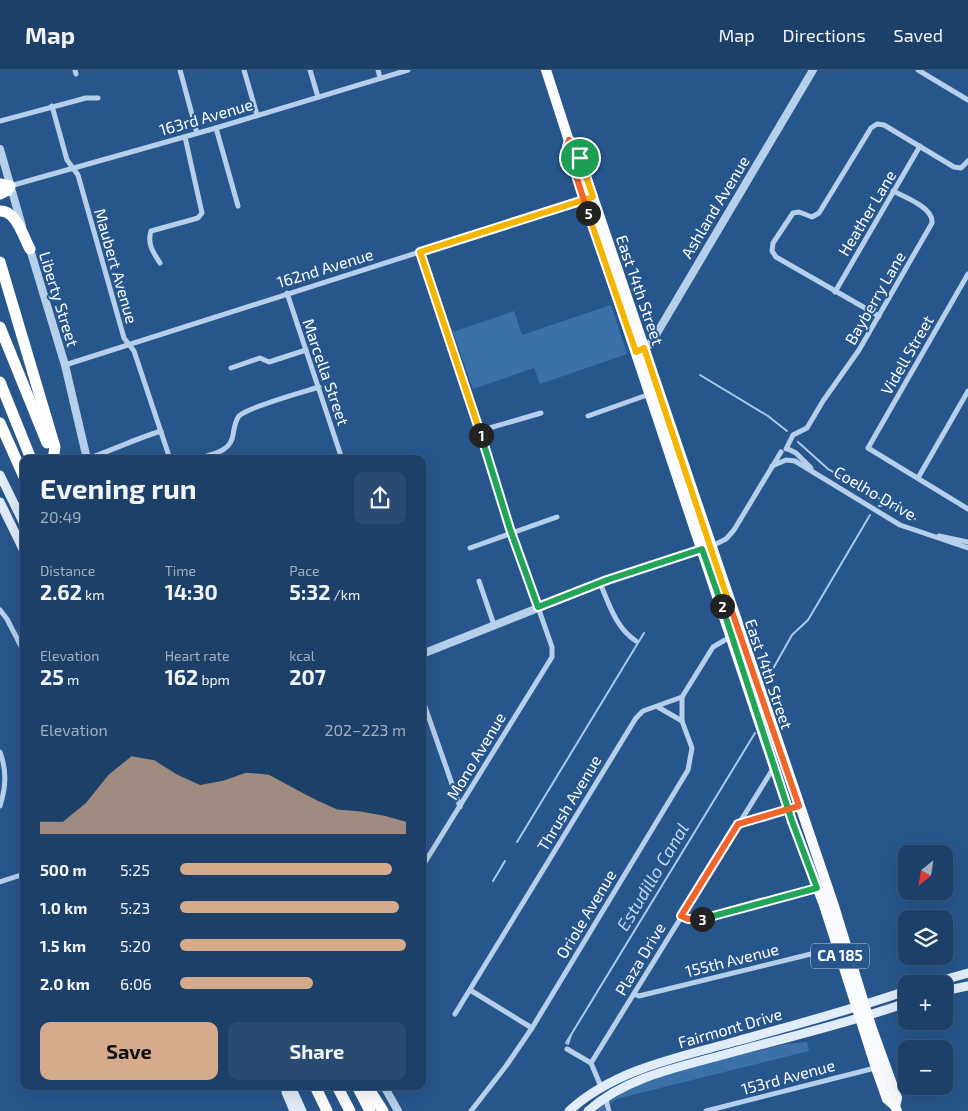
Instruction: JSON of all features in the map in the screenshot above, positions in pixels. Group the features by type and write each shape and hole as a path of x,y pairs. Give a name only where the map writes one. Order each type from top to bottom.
{"highway":[{"path":"0,194 8,190 5,185"},
{"path":"0,211 6,211 12,215 30,248"},
{"path":"0,262 55,447 54,455"},
{"path":"0,327 51,455"},
{"path":"0,382 29,455"},
{"path":"0,423 20,468"},
{"path":"317,1090 326,1111"},
{"path":"339,1090 350,1111"},
{"path":"360,1090 370,1111"},
{"path":"369,1090 382,1111"}],"main road":[{"name":"East 14th Street","path":"546,70 569,140 575,144 589,198 861,1006 876,1068 887,1099 896,1108"},
{"name":"East 14th Street","path":"640,350 650,394 707,548 732,636 774,766 796,810 817,888 836,946 861,1006"},
{"path":"0,475 20,516"},
{"path":"0,502 20,544"},
{"path":"953,977 968,973"},
{"path":"953,989 968,986"},
{"name":"Fairmont Drive","path":"569,1111 653,1064 861,1006 898,994"},
{"name":"Fairmont Drive","path":"588,1111 603,1092 656,1072 864,1017 898,1006"},
{"name":"East 14th Street","path":"864,1017 897,1098 896,1108"},
{"path":"286,1090 294,1111"},
{"path":"292,1090 302,1111"}],"street":[{"path":"180,70 197,133"},
{"path":"244,70 257,115"},
{"path":"310,70 318,97"},
{"path":"378,70 380,78"},
{"name":"163rd Avenue","path":"5,185 74,168 216,128 408,70"},
{"name":"Ashland Avenue","path":"640,350 657,333 812,70"},
{"path":"918,70 968,100"},
{"path":"0,122 52,106 86,98 98,98"},
{"name":"Maubert Avenue","path":"52,106 67,160 78,176 124,338 134,350 169,455"},
{"path":"879,316 773,254 774,242 788,217 796,212 812,217 817,215 873,126 884,124 954,166 963,167 968,162"},
{"path":"216,128 238,206"},
{"path":"160,263 152,251 148,239 150,231 198,218 202,213 185,136"},
{"name":"Heather Lane","path":"835,292 920,146"},
{"name":"Liberty Street","path":"0,149 5,185 30,248 65,365 86,455"},
{"name":"Bayberry Lane","path":"707,548 726,539 734,530 793,435 807,428 879,316 933,219 927,210 893,191"},
{"name":"162nd Avenue","path":"65,365 589,198"},
{"path":"420,252 538,607"},
{"name":"Videll Street","path":"918,478 868,448 968,274"},
{"name":"Marcella Street","path":"287,293 341,455"},
{"path":"231,368 260,358 269,362 306,350"},
{"path":"210,455 228,446 232,440 236,422 246,412 318,387"},
{"path":"968,391 918,478 968,509"},
{"path":"588,416 650,394"},
{"path":"479,431 541,413"},
{"path":"99,455 120,448 131,441 161,431"},
{"path":"772,466 787,460 791,454 785,450 780,457 787,460"},
{"name":"Coelho Drive","path":"785,450 796,453 819,475"},
{"name":"Coelho Drive","path":"787,460 799,463 900,525 968,548"},
{"path":"470,548 510,536 512,533 557,517"},
{"name":"Coelho Drive","path":"919,532 968,542"},
{"path":"426,652 538,607 707,548"},
{"path":"479,581 494,625"},
{"path":"600,584 618,624 626,634 636,640"},
{"name":"Mono Avenue","path":"426,861 552,657 552,648 538,607"},
{"path":"0,610 7,619 20,644"},
{"path":"682,697 713,647 732,636"},
{"name":"Thrush Avenue","path":"455,1014 636,718 643,711 682,697"},
{"name":"Oriole Avenue","path":"471,1111 506,1066 532,1028 688,770 692,748 682,720 682,697"},
{"path":"658,707 682,720"},
{"path":"426,709 460,807"},
{"path":"0,752 6,781 0,806"},
{"name":"Plaza Drive","path":"591,1062 774,766"},
{"path":"738,824 796,810"},
{"path":"0,882 20,875"},
{"path":"681,916 688,919 700,919 817,888"},
{"name":"155th Avenue","path":"634,994 639,996 836,946"},
{"path":"470,990 532,1028"},
{"path":"567,1049 591,1062 609,1111"},
{"name":"153rd Avenue","path":"706,1111 876,1068"},
{"path":"386,1090 398,1111"}],"shaded area":[{"path":"611,305 627,354 540,384 534,368 473,389 453,332 514,311 522,335"},
{"path":"807,1042 809,1051 616,1099 605,1108 606,1111 596,1111 617,1096 639,1085 687,1067 786,1044"}],"waterway":[{"name":"Estudillo Canal","path":"700,375 768,416 787,431"},
{"name":"Estudillo Canal","path":"798,442 828,469 915,519"},
{"name":"Estudillo Canal","path":"879,506 889,505"},
{"name":"Estudillo Canal","path":"765,683 792,635 808,620 870,515"},
{"path":"517,842 644,633"},
{"name":"Estudillo Canal","path":"566,1043 755,733"},
{"path":"493,881 505,861"},
{"name":"Estudillo Canal","path":"568,1044 571,1035"}],"route":[{"path":"580,158 575,144 569,140 567,147 572,161 584,200 587,209 636,352 644,348 799,806 789,810 738,824 681,916 695,920 817,888 792,821 789,810 702,549 607,580 538,607 510,529 458,364 420,252 584,200 593,197 580,158"}]}
